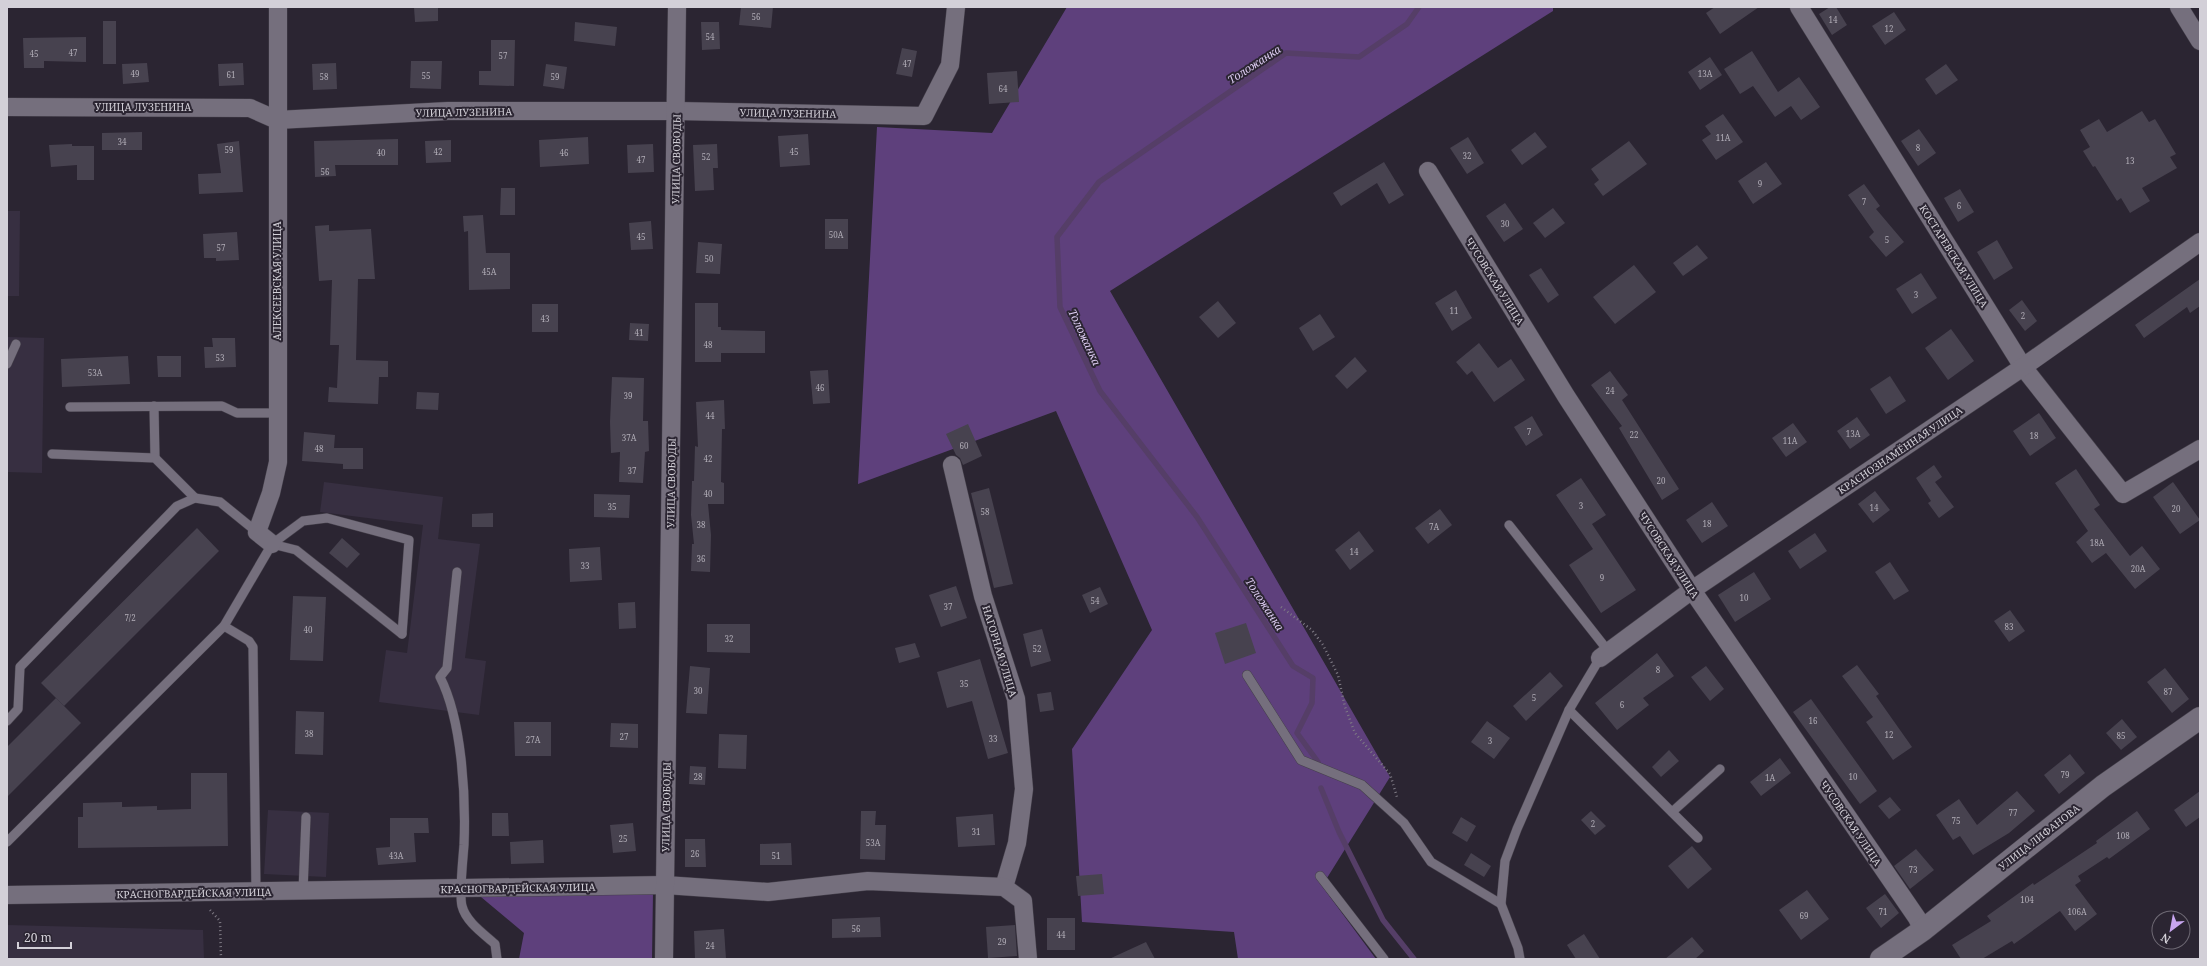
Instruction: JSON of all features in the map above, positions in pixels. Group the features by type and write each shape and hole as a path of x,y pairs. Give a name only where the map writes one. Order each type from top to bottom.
{"street":[{"name":"АЛЕКСЕЕВСКАЯ УЛИЦА","path":"257,532 271,493 278,462 278,7"},
{"name":"УЛИЦА СВОБОДЫ","path":"664,959 677,111 677,7"},
{"name":"УЛИЦА ЛУЗЕНИНА","path":"7,106 250,108 277,120 448,111 677,111 924,116 950,65 956,7"},
{"name":"КОСТАРЕВСКАЯ УЛИЦА","path":"1799,7 2023,367 2123,494 2200,449"},
{"path":"2179,7 2200,41"},
{"name":"ЧУСОВСКАЯ УЛИЦА","path":"1428,171 1566,396 1692,590 1917,918 1922,930"},
{"name":"КРАСНОЗНАМЁННАЯ УЛИЦА","path":"1605,655 1692,590 2023,367 2200,242"},
{"name":"НАГОРНАЯ УЛИЦА","path":"952,465 983,596 1016,699 1024,789 1017,843 1004,887"},
{"path":"257,532 272,544"},
{"name":"УЛИЦА ЛИФАНОВА","path":"1881,959 1922,930 2103,786 2200,718"},
{"name":"КРАСНОГВАРДЕЙСКАЯ УЛИЦА","path":"7,895 665,885 768,892 868,881 1004,887"},
{"path":"1004,887 1023,901 1028,959"}],"lane":[{"path":"7,364 16,344"},
{"path":"154,406 155,458"},
{"path":"70,407 222,406 237,414 278,413"},
{"path":"52,454 155,458 195,498"},
{"path":"7,721 18,709 20,667 177,506 195,498 220,502 257,532"},
{"path":"7,842 224,626 272,544 303,521 327,518 409,540 402,634 296,550 272,544"},
{"path":"1509,525 1605,655 1569,710 1507,854 1501,904 1518,948 1520,959"},
{"path":"457,572 447,668 440,677 444,685 456,727 465,807 462,906 475,926 496,944 497,959"},
{"path":"224,626 249,641 253,647 256,892"},
{"path":"1247,675 1301,760 1362,785 1404,823 1431,862 1501,904"},
{"path":"1569,710 1698,838"},
{"path":"1672,812 1720,769"},
{"path":"302,891 306,817"},
{"path":"1320,876 1384,959"}],"path":[{"path":"1282,607 1312,630 1323,644 1338,676 1344,707 1355,733 1390,774 1404,823"},
{"path":"209,910 220,921 221,959"}],"shaded area":[{"path":"1067,7 1553,7 1553,11 1110,291 1390,777 1322,886 1376,959 1238,959 1234,932 1082,922 1072,749 1152,630 1056,411 858,484 877,127 992,133"},
{"path":"7,211 20,211 19,296 7,296"},
{"path":"7,337 44,338 42,473 7,472"},
{"path":"324,482 443,497 438,539 480,544 465,658 486,661 479,715 379,702 386,650 407,653 423,525 320,512"},
{"path":"268,810 329,813 326,877 264,874"},
{"path":"653,893 652,959 519,959 524,933 481,897"},
{"path":"7,925 203,930 204,959 7,959"}],"building":[{"path":"414,7 438,7 438,21 415,22"},
{"path":"741,7 773,7 771,28 739,25"},
{"path":"1715,7 1759,7 1720,34 1706,13"},
{"path":"1830,7 1836,7 1847,25 1832,35 1819,14"},
{"path":"1894,12 1906,30 1885,45 1872,26"},
{"path":"103,21 116,21 116,64 103,64"},
{"path":"575,22 617,27 615,46 574,41"},
{"path":"701,22 719,22 720,49 702,50"},
{"path":"86,37 86,62 44,61 44,68 24,68 23,38"},
{"path":"491,40 515,40 514,86 479,85 479,71 491,71"},
{"path":"902,48 917,51 912,77 896,74"},
{"path":"1752,51 1778,92 1799,77 1820,107 1801,120 1791,106 1775,117 1753,86 1740,94 1724,69"},
{"path":"1710,57 1722,75 1700,90 1688,72"},
{"path":"411,61 442,61 441,89 410,88"},
{"path":"147,63 149,82 123,84 122,64"},
{"path":"243,63 244,85 219,86 218,64"},
{"path":"336,63 337,89 313,90 312,64"},
{"path":"546,64 567,67 564,89 543,86"},
{"path":"1946,64 1958,80 1936,95 1925,79"},
{"path":"1017,71 1019,102 989,104 987,73"},
{"path":"2142,111 2149,122 2155,119 2176,154 2170,157 2177,168 2142,188 2150,201 2130,213 2121,198 2117,201 2095,166 2093,167 2083,151 2090,147 2080,130 2099,119 2107,132"},
{"path":"1723,114 1743,142 1716,160 1702,140 1711,134 1705,126"},
{"path":"1919,129 1936,153 1918,166 1901,141"},
{"path":"142,132 142,150 102,150 102,133"},
{"path":"1535,132 1547,147 1522,165 1511,150"},
{"path":"808,134 810,165 780,167 778,136"},
{"path":"588,137 589,164 540,167 539,140"},
{"path":"1468,137 1484,163 1467,174 1450,148"},
{"path":"398,139 398,165 335,165 336,176 315,177 314,141"},
{"path":"451,140 451,162 426,163 425,141"},
{"path":"239,141 243,192 199,194 198,174 221,173 217,144"},
{"path":"1629,141 1647,164 1603,196 1594,184 1599,180 1591,169"},
{"path":"72,144 72,146 94,146 94,180 77,180 77,165 51,167 49,145"},
{"path":"653,144 654,172 628,173 627,145"},
{"path":"717,144 718,168 713,168 714,190 695,191 693,145"},
{"path":"1384,162 1404,195 1389,204 1377,183 1341,206 1333,193"},
{"path":"1766,162 1782,184 1753,204 1738,181"},
{"path":"1864,184 1880,206 1876,209 1904,242 1886,257 1869,237 1874,232 1848,195"},
{"path":"501,188 515,188 515,215 500,215"},
{"path":"1960,189 1974,212 1958,222 1944,198"},
{"path":"1505,203 1523,229 1504,242 1486,216"},
{"path":"1553,208 1565,223 1545,238 1533,223"},
{"path":"483,215 486,253 510,253 510,289 469,290 468,231 464,232 463,216"},
{"path":"825,219 848,219 848,249 825,249"},
{"path":"651,221 653,249 631,250 629,223"},
{"path":"329,225 329,231 371,229 375,279 358,279 356,360 388,361 388,377 379,377 378,404 328,402 329,387 337,388 339,345 330,345 332,280 319,281 315,226"},
{"path":"237,232 239,260 216,261 216,258 204,258 203,234"},
{"path":"1997,240 2013,268 1994,280 1977,252"},
{"path":"698,242 722,244 720,274 696,273"},
{"path":"1697,245 1708,258 1683,276 1673,263"},
{"path":"1634,265 1656,292 1615,324 1593,297"},
{"path":"1541,268 1559,295 1548,303 1529,275"},
{"path":"1921,273 1937,298 1912,314 1896,289"},
{"path":"2200,279 2200,306 2190,313 2187,307 2144,338 2135,325"},
{"path":"1456,290 1472,318 1452,331 1435,303"},
{"path":"2022,300 2037,321 2025,331 2009,310"},
{"path":"1218,301 1236,323 1218,338 1199,317"},
{"path":"695,303 718,303 718,327 721,327 721,330 765,331 765,353 721,353 721,362 695,362"},
{"path":"532,304 558,304 558,332 532,332"},
{"path":"1320,314 1335,337 1313,351 1299,328"},
{"path":"630,323 649,324 648,341 629,340"},
{"path":"1951,329 1974,361 1948,380 1925,348"},
{"path":"212,338 235,338 236,367 205,368 204,347 213,347"},
{"path":"1479,343 1498,368 1511,359 1525,380 1494,402 1472,371 1467,375 1456,362"},
{"path":"128,356 130,384 62,387 61,359"},
{"path":"157,356 181,356 181,377 158,377"},
{"path":"1355,357 1367,371 1347,389 1335,376"},
{"path":"828,370 830,403 813,404 810,371"},
{"path":"1610,371 1628,395 1622,400 1679,489 1662,500 1619,428 1622,426 1591,385"},
{"path":"1890,376 1906,401 1886,414 1870,389"},
{"path":"612,377 644,378 643,421 648,421 649,451 645,452 643,483 619,482 620,452 611,453 610,422"},
{"path":"417,392 439,393 438,410 416,409"},
{"path":"724,400 725,429 722,429 721,482 724,483 724,504 708,504 711,535 710,572 691,571 692,544 694,544 691,515 692,481 694,481 695,446 698,447 696,402"},
{"path":"2039,413 2056,438 2030,456 2013,431"},
{"path":"1532,416 1543,435 1526,446 1514,427"},
{"path":"1857,417 1870,435 1850,449 1837,431"},
{"path":"1793,423 1807,442 1786,457 1772,438"},
{"path":"968,424 982,456 963,465 960,458 956,455 946,434"},
{"path":"304,432 335,435 334,448 363,448 363,469 343,469 343,464 302,461"},
{"path":"1934,465 1942,477 1935,482 1954,507 1939,518 1928,503 1931,501 1916,478"},
{"path":"2076,469 2100,505 2094,509 2130,556 2142,546 2160,569 2135,589 2106,553 2092,563 2076,542 2088,531 2055,483"},
{"path":"1581,478 1606,515 1592,524 1636,590 1601,613 1569,565 1593,549 1556,495"},
{"path":"2173,482 2200,520 2180,534 2153,497"},
{"path":"989,488 1013,584 994,588 971,493"},
{"path":"1875,491 1890,510 1873,523 1858,504"},
{"path":"594,494 630,495 629,518 594,517"},
{"path":"1712,502 1728,526 1702,543 1686,520"},
{"path":"1440,509 1452,525 1428,544 1415,528"},
{"path":"493,513 493,527 472,527 472,514"},
{"path":"197,528 219,551 64,706 41,683"},
{"path":"1359,531 1374,551 1350,570 1335,550"},
{"path":"1815,533 1827,551 1800,569 1788,551"},
{"path":"342,538 360,554 347,568 329,553"},
{"path":"600,547 602,580 570,582 569,549"},
{"path":"1890,562 1909,591 1894,600 1875,572"},
{"path":"1754,572 1771,599 1735,622 1718,595"},
{"path":"956,586 967,618 941,627 929,595"},
{"path":"1100,587 1108,604 1090,613 1082,595"},
{"path":"293,596 326,597 323,661 290,660"},
{"path":"635,602 636,628 619,629 618,603"},
{"path":"2010,610 2025,631 2009,642 1994,621"},
{"path":"1246,623 1256,653 1225,664 1215,633"},
{"path":"707,624 750,624 750,653 707,652"},
{"path":"1042,629 1051,661 1031,667 1023,634"},
{"path":"915,643 920,657 899,663 895,648"},
{"path":"1657,653 1674,676 1643,698 1649,705 1617,730 1595,703"},
{"path":"980,659 1008,753 988,759 972,701 947,708 937,672"},
{"path":"1857,665 1879,694 1876,696 1912,747 1893,760 1866,722 1873,717 1842,676"},
{"path":"690,666 710,668 707,714 686,713"},
{"path":"1706,666 1724,689 1710,701 1691,677"},
{"path":"2165,668 2189,699 2172,713 2147,682"},
{"path":"1550,672 1563,686 1526,721 1513,706"},
{"path":"1051,692 1054,710 1040,712 1037,694"},
{"path":"56,698 81,723 7,797 7,747"},
{"path":"1811,699 1877,791 1860,804 1793,712"},
{"path":"296,711 324,712 323,755 295,754"},
{"path":"2122,719 2137,737 2121,750 2106,733"},
{"path":"1487,721 1510,738 1494,759 1471,742"},
{"path":"514,722 551,722 551,756 515,756"},
{"path":"611,723 638,724 638,748 610,747"},
{"path":"719,734 747,735 746,769 718,768"},
{"path":"1669,750 1679,761 1661,777 1652,767"},
{"path":"2070,754 2085,773 2059,794 2044,775"},
{"path":"1780,758 1791,773 1761,796 1750,782"},
{"path":"690,766 706,767 705,785 689,784"},
{"path":"191,773 227,773 228,846 78,848 78,817 83,817 83,803 122,802 122,807 157,806 157,810 191,809"},
{"path":"2017,791 2035,811 2009,833 1973,855 1960,836 1953,840 1936,815 1959,799 1977,825"},
{"path":"2200,791 2200,817 2186,827 2174,810"},
{"path":"1890,797 1901,810 1889,819 1878,806"},
{"path":"861,811 876,811 875,825 886,825 885,860 860,859"},
{"path":"1591,811 1606,826 1595,835 1581,820"},
{"path":"2137,811 2150,829 2109,859 2107,857 2078,876 2081,881 2075,885 2097,914 2075,931 2060,911 2014,944 2012,941 1982,959 1961,959 1952,945 1991,921 1987,916 2033,883 2034,885 2097,843 2096,841"},
{"path":"492,813 508,813 509,836 492,836"},
{"path":"993,814 995,845 958,847 956,817"},
{"path":"1461,817 1476,826 1467,842 1452,833"},
{"path":"390,818 428,818 429,833 414,833 416,862 378,865 376,848 390,847"},
{"path":"633,823 636,851 613,853 610,825"},
{"path":"685,839 705,839 706,867 685,867"},
{"path":"543,840 544,863 511,864 510,842"},
{"path":"791,843 792,865 760,865 760,844"},
{"path":"1692,846 1712,869 1688,889 1668,866"},
{"path":"1916,849 1934,870 1910,889 1894,866"},
{"path":"1471,853 1491,866 1484,877 1464,865"},
{"path":"1102,874 1104,894 1078,896 1076,876"},
{"path":"1807,890 1829,919 1801,940 1779,910"},
{"path":"1885,894 1899,913 1881,928 1866,908"},
{"path":"880,917 881,937 832,938 832,919"},
{"path":"1047,918 1075,918 1075,950 1047,950"},
{"path":"1015,925 1017,956 988,958 986,927"},
{"path":"724,929 726,959 695,959 694,931"},
{"path":"1584,934 1600,959 1576,959 1567,945"},
{"path":"1692,937 1704,951 1695,959 1665,959"},
{"path":"1146,942 1155,959 1109,959"}],"waterway":[{"name":"Толожанка","path":"1318,762 1297,733 1312,703 1313,678 1293,666 1197,517 1100,391 1060,307 1057,237 1099,182 1286,53 1359,57 1407,24 1419,7"},
{"name":"Толожанка","path":"1321,788 1339,832 1383,920 1414,959"}]}
